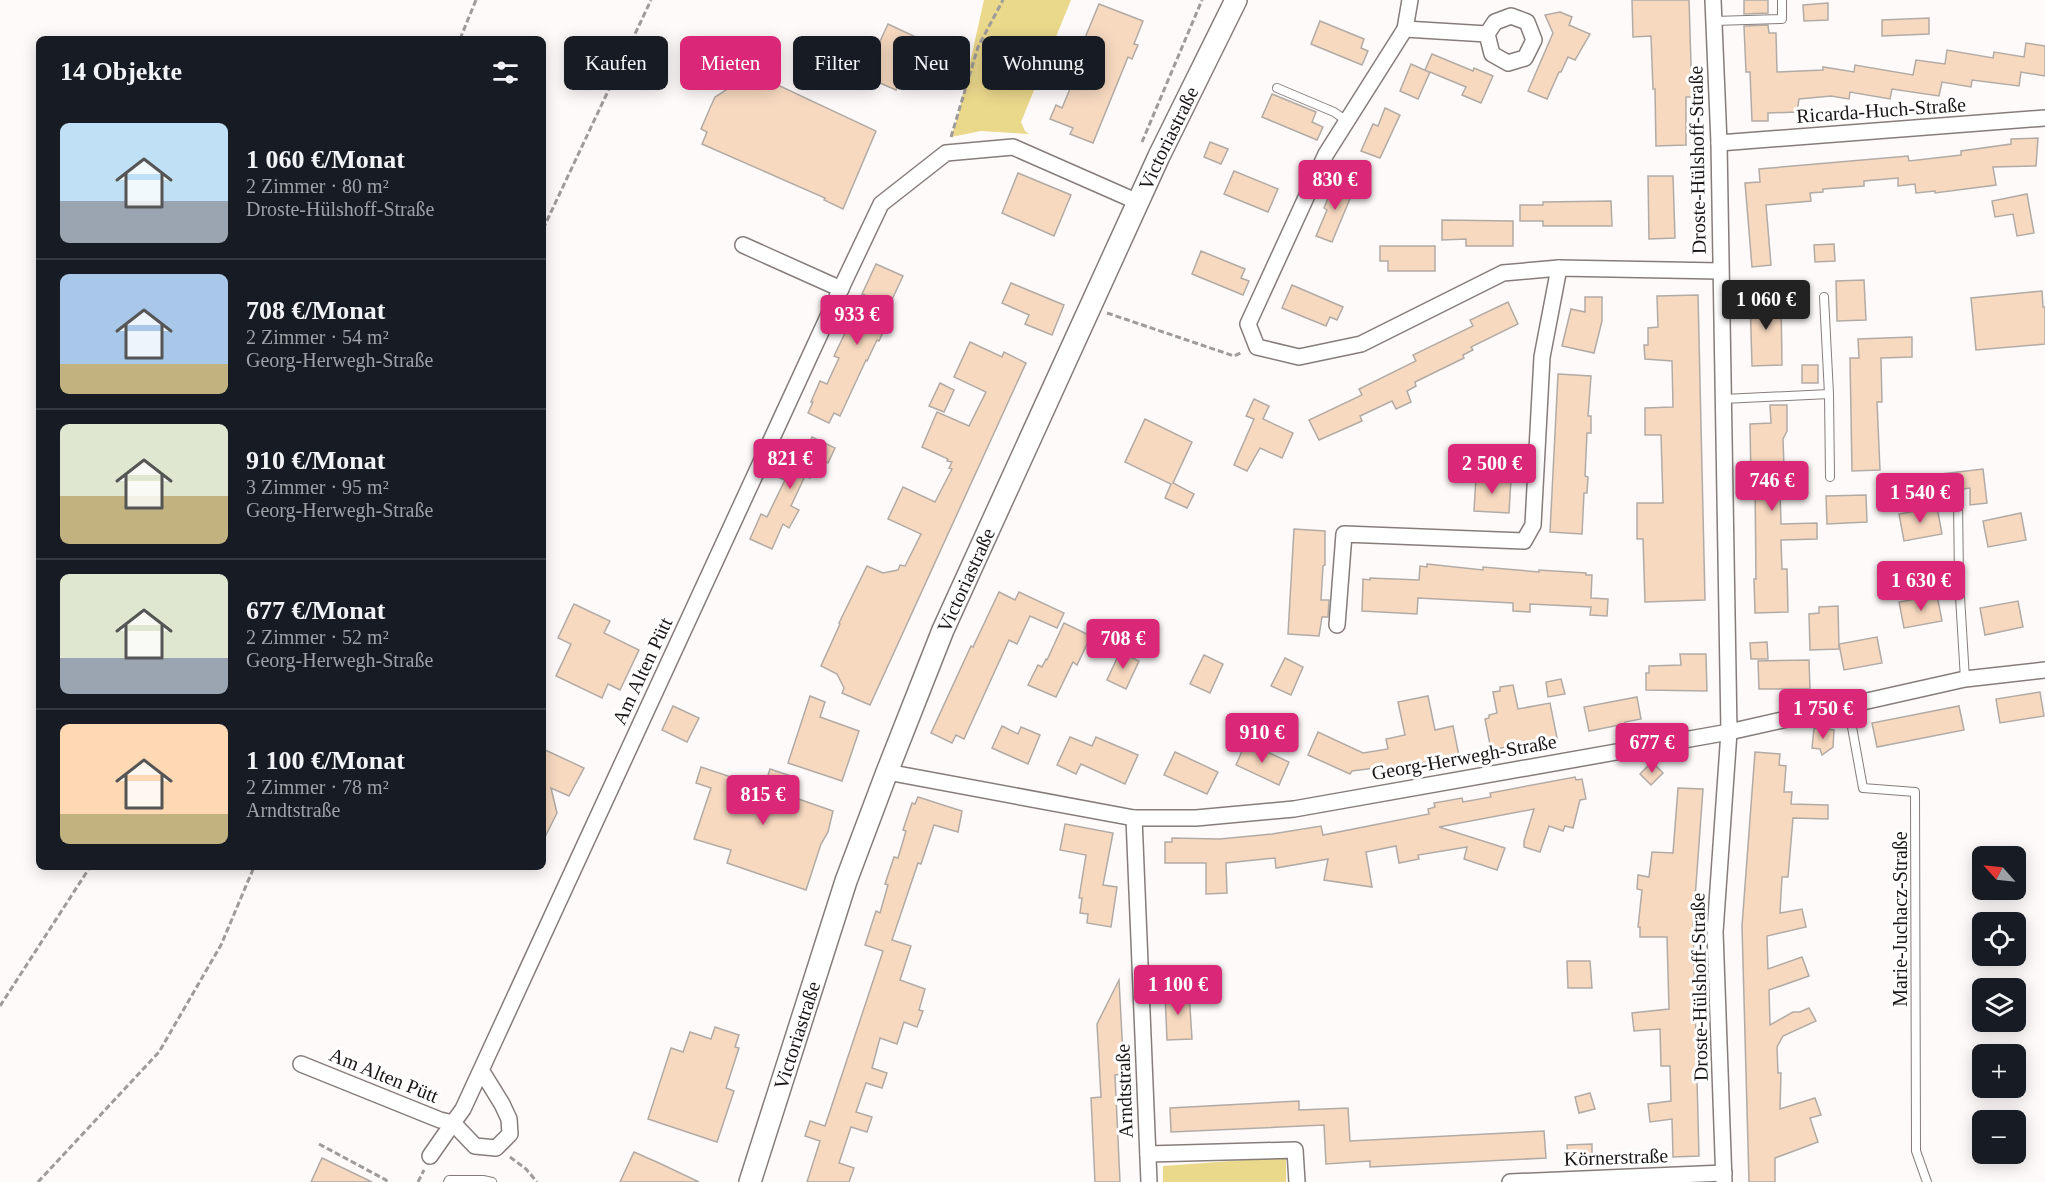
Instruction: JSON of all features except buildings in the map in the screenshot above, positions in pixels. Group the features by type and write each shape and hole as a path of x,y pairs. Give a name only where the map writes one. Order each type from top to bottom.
{"main road":[{"name":"Victoriastraße","path":"750,1182 846,881 886,772 943,630 1138,202 1236,0"}],"street":[{"path":"1410,0 1406,29 1326,154 1248,324 1257,347 1299,357 1361,344 1503,273 1559,268 1720,271"},
{"name":"Droste-Hülshoff-Straße","path":"1713,0 1719,143 1729,732 1715,933 1724,1178"},
{"path":"1406,29 1487,34"},
{"name":"Ricarda-Huch-Straße","path":"1719,143 2045,118"},
{"path":"946,153 1013,147 1138,202"},
{"name":"Am Alten Pütt","path":"430,1156 464,1109 881,204 946,153"},
{"path":"743,245 841,289"},
{"path":"1337,625 1344,534 1524,541 1533,525 1542,357 1559,268"},
{"name":"Georg-Herwegh-Straße","path":"886,772 1134,818 1196,818 1294,809 1729,732 1965,679 2045,670"},
{"name":"Arndtstraße","path":"1134,818 1149,1182"},
{"name":"Am Alten Pütt","path":"301,1064 440,1120 453,1123 475,1146 496,1148"},
{"path":"481,1070 509,1119 510,1134 496,1148"},
{"path":"1148,1154 1295,1150 1297,1182"},
{"name":"Körnerstraße","path":"1510,1182 1724,1178"}],"lane":[{"path":"1714,21 1782,19 1782,0"},
{"path":"1277,88 1334,112 1347,121"},
{"path":"1824,297 1830,477"},
{"path":"1723,399 1829,394"},
{"path":"1958,501 1959,580 1965,679"},
{"name":"Marie-Juchacz-Straße","path":"1848,705 1863,789 1916,792 1916,1151 1927,1182"},
{"path":"448,1182 448,1180 492,1182"}],"path":[{"path":"461,36 476,0"},
{"path":"546,223 651,0"},
{"path":"946,153 978,46 1003,0"},
{"path":"1091,307 1234,356 1257,347"},
{"path":"0,1006 88,870"},
{"path":"38,1182 159,1052 221,945 253,870"},
{"path":"320,1144 387,1182"},
{"path":"496,1148 526,1169 537,1182"}],"shaded area":[{"path":"984,0 1071,0 1056,36 982,36 982,90 1034,90 1021,122 1029,134 981,131 951,137 964,90 970,90 970,63"},
{"path":"1286,1157 1286,1182 1163,1182 1163,1166"}]}
